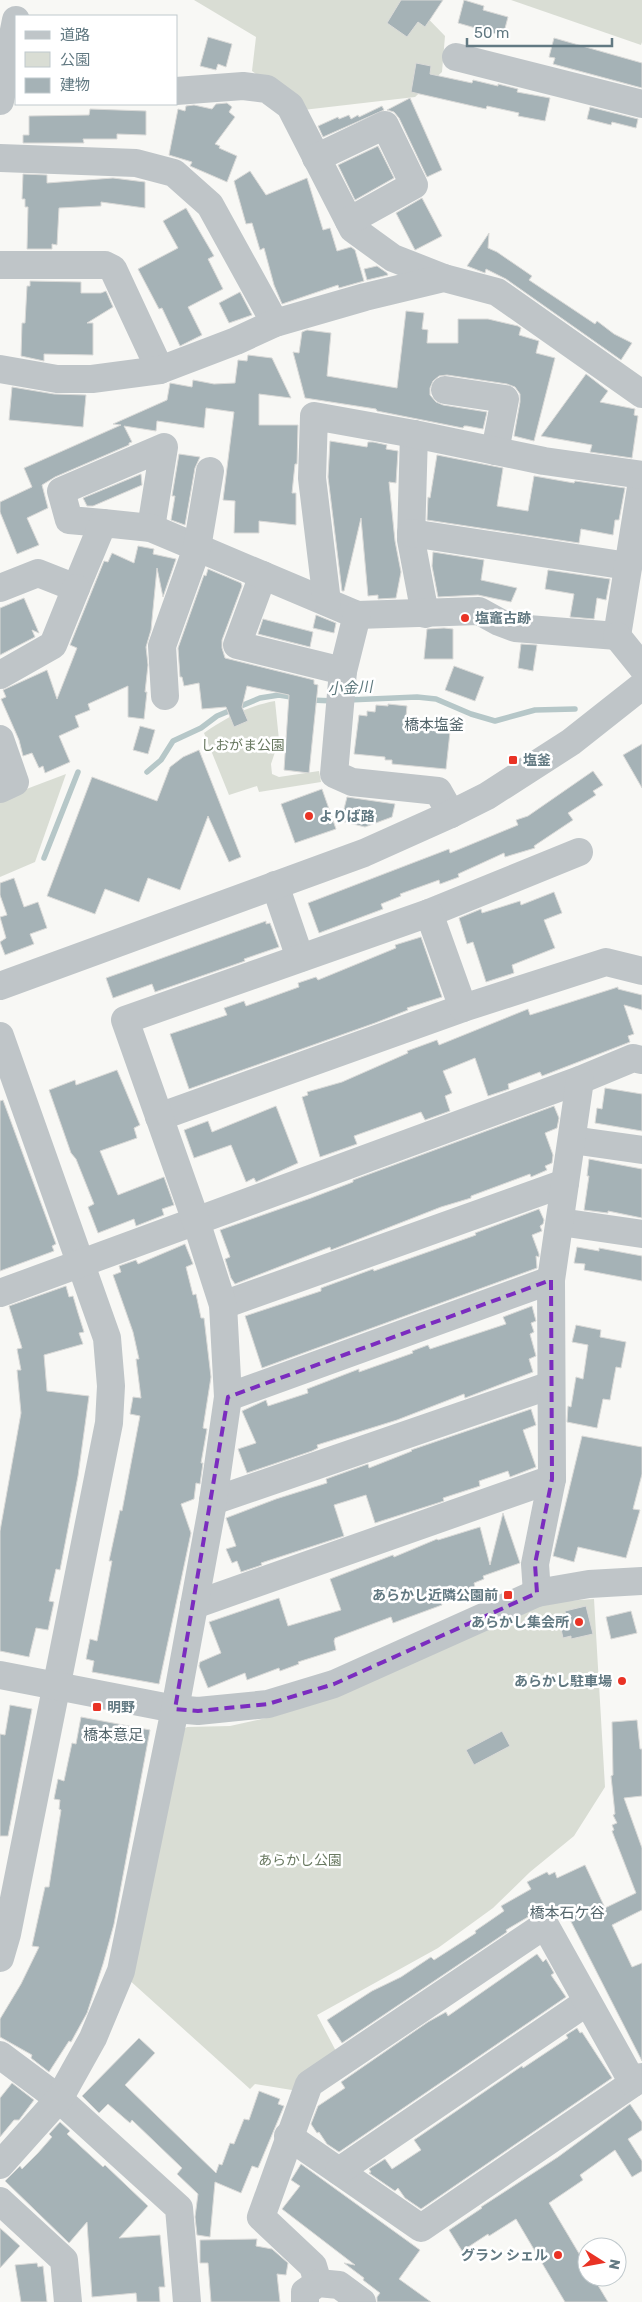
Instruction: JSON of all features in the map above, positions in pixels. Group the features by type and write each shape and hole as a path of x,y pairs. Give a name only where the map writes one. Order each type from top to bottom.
{"street":[{"path":"19,15 28,0"},
{"path":"15,25 0,102 15,102"},
{"path":"456,58 642,104"},
{"path":"178,91 243,86 267,89 290,106 353,229 393,258 444,278 497,292 642,394"},
{"path":"316,158 385,125 414,185 349,221"},
{"path":"0,158 136,163 174,173 210,205 274,323"},
{"path":"0,265 105,265 113,269 160,370"},
{"path":"0,369 58,379 92,379 160,370 236,341 274,323 364,297 444,278"},
{"path":"445,390 505,399 495,451"},
{"path":"327,602 312,478 314,416 414,434 544,461 642,475"},
{"path":"414,434 411,533 425,614"},
{"path":"150,528 164,447 61,491 69,520 150,528 356,615 479,611 515,628 617,636 642,667"},
{"path":"165,696 162,646 197,548 210,471"},
{"path":"617,636 642,481"},
{"path":"0,675 53,644 103,523"},
{"path":"411,533 628,566"},
{"path":"0,588 38,573 76,588"},
{"path":"263,575 237,645 343,671"},
{"path":"356,615 343,671 334,774 352,782 438,791 451,814"},
{"path":"0,986 364,853 451,814 488,796 571,742 642,686"},
{"path":"0,739 15,782 0,788"},
{"path":"0,2164 59,2099 93,2038 121,1971 175,1709 213,1501 228,1397 223,1305 196,1221 125,1020 429,912 579,852"},
{"path":"275,885 300,958"},
{"path":"429,912 463,1008"},
{"path":"160,1117 463,1008 606,962 642,971"},
{"path":"0,1036 107,1338 111,1386 109,1423 7,1934 0,1958"},
{"path":"0,1293 580,1080 633,1058 642,1060"},
{"path":"537,1593 535,1564 552,1479 550,1385 552,1280 580,1080"},
{"path":"572,1140 642,1150"},
{"path":"223,1305 566,1183"},
{"path":"560,1222 642,1234"},
{"path":"228,1397 552,1280"},
{"path":"213,1501 550,1385"},
{"path":"194,1605 552,1479"},
{"path":"0,1675 198,1712 268,1704 334,1684 537,1593 589,1584 641,1581"},
{"path":"288,2136 421,2228 638,2080 587,2002 544,1926 309,2084 288,2136 261,2217 313,2266 312,2292 339,2285 362,2302"},
{"path":"339,2171 587,2002"},
{"path":"0,2055 59,2099 179,2208 186,2302"},
{"path":"0,2201 64,2260 68,2302"}],"highlighted area":[{"path":"551,1280 552,1479 535,1564 537,1593 334,1684 268,1704 198,1711 175,1709 228,1397"}],"green space":[{"path":"194,0 410,0 445,36 442,72 415,97 303,110 252,71 256,37"},
{"path":"511,0 642,0 641,45"},
{"name":"しおがま公園","path":"275,701 279,740 271,764 272,774 279,777 319,771 321,782 259,792 257,786 229,795 204,733 238,713"},
{"path":"66,774 35,862 0,877 0,799"},
{"name":"あらかし公園","path":"594,1599 605,1787 574,1836 530,1872 493,1908 438,1948 317,2015 338,2055 298,2091 255,2084 250,2089 127,1978 179,1732 187,1727 230,1726 275,1716 536,1603"}],"building":[{"path":"401,0 443,0 425,27 418,22 407,37 387,23"},
{"path":"464,0 484,6 483,10 508,17 503,36 458,23"},
{"path":"208,37 232,44 226,67 218,64 216,70 200,66"},
{"path":"554,38 642,63 642,88 553,64 555,58 549,57"},
{"path":"416,63 431,66 430,74 472,83 473,80 498,86 498,84 518,89 517,92 550,98 545,121 518,116 519,113 487,106 486,109 411,92"},
{"path":"410,98 442,170 427,177 399,118 394,112 387,110"},
{"path":"227,103 232,107 229,112 235,117 215,144 220,146 219,148 237,156 227,182 190,166 192,162 169,155 178,109 185,111 186,106 194,105 212,109 216,104"},
{"path":"382,106 384,110 323,137 318,126 338,117 339,119 349,115 351,119 358,115 359,117"},
{"path":"590,107 638,119 636,128 612,122 611,125 587,119"},
{"path":"90,109 146,111 146,135 117,134 117,139 83,139 84,143 23,143 23,135 29,135 29,116 89,115"},
{"path":"378,146 394,178 355,200 338,165"},
{"path":"250,171 266,195 307,178 323,230 330,228 337,251 351,247 355,250 364,281 339,288 338,285 282,304 274,285 264,248 260,250 252,223 246,224 234,181"},
{"path":"23,174 47,175 47,183 113,178 145,182 145,208 101,202 101,206 59,208 57,245 52,244 52,249 27,249 28,207 25,207 25,199 22,199"},
{"path":"422,198 442,236 415,250 396,213"},
{"path":"186,208 214,256 208,259 223,289 188,307 202,335 180,346 162,308 159,309 138,269 178,248 163,221"},
{"path":"489,233 488,248 532,276 529,280 595,324 597,321 614,334 632,343 621,360 506,279 486,269 485,273 467,266"},
{"path":"377,266 388,275 367,280 364,269"},
{"path":"30,281 81,282 81,293 101,293 106,291 113,307 87,323 93,323 93,355 44,354 44,361 21,356 22,323 25,323 27,286 30,286"},
{"path":"240,292 252,315 229,323 219,303"},
{"path":"406,311 424,313 422,329 428,330 427,343 458,343 458,319 488,319 518,326 521,328 519,335 539,341 536,353 555,358 534,441 514,436 520,394 515,387 507,384 447,375 439,376 433,381 430,395 436,402 443,405 487,412 483,429 467,426 463,428 377,411 376,409 305,398 293,352 299,353 302,332 307,330 331,333 327,376 397,388"},
{"path":"248,355 272,358 291,398 259,394 259,425 298,425 297,464 295,464 292,493 296,493 296,525 259,521 259,533 234,533 235,501 223,500 234,412 206,408 204,428 157,421 156,431 124,426 132,442 129,445 55,477 42,485 48,508 27,518 39,545 17,554 0,512 0,502 32,487 24,468 121,425 113,424 167,400 170,383 192,387 193,380 214,384 235,383 238,360 247,361"},
{"path":"586,374 608,391 600,402 635,409 634,415 638,416 632,458 590,452 592,445 541,436"},
{"path":"12,387 54,394 86,395 83,427 9,420"},
{"path":"330,441 367,447 368,442 373,442 387,445 386,449 398,451 396,483 389,482 395,541 401,572 396,598 378,599 378,595 368,596 361,518 344,591 342,591 328,477"},
{"path":"179,454 200,457 195,468 185,525 171,520 175,496 172,496"},
{"path":"437,455 503,468 497,506 528,511 534,476 574,483 575,481 625,488 619,520 615,520 613,535 581,529 579,543 427,520 428,497 430,498"},
{"path":"141,474 142,485 93,506 87,506 83,498"},
{"path":"138,546 154,549 153,554 176,559 163,597 157,568 151,630 146,647 148,665 144,719 128,717 128,686 88,704 90,710 75,716 79,727 59,736 70,762 45,773 43,766 39,768 32,753 23,756 19,740 1,699 6,697 3,690 47,670 57,699 77,648 70,645 104,561 108,562 112,553 134,563"},
{"path":"433,552 484,560 481,580 517,588 511,602 478,595 438,597 432,566"},
{"path":"208,569 241,583 242,586 222,640 225,658 314,680 314,684 318,685 309,773 284,770 289,695 247,686 242,707 248,721 234,727 226,707 202,709 199,683 184,686 182,677 180,677 178,648 204,575 206,576"},
{"path":"548,570 610,579 606,600 597,598 594,619 570,617 574,594 545,589"},
{"path":"24,598 39,633 32,630 35,637 0,655 0,608"},
{"path":"316,615 336,623 334,633 313,628"},
{"path":"263,619 313,632 310,647 258,634"},
{"path":"427,629 453,629 453,659 424,659"},
{"path":"521,644 537,645 533,671 518,668"},
{"path":"454,666 484,677 475,701 445,690"},
{"path":"388,704 407,706 405,727 450,732 446,769 392,764 392,760 385,760 385,757 354,754 359,715 367,716 367,711 375,712 376,705 388,706"},
{"path":"140,726 155,730 148,754 133,750"},
{"path":"642,744 642,788 623,755"},
{"path":"199,750 241,857 229,862 208,816 180,890 148,878 139,902 105,889 95,914 47,896 92,777 157,801 170,767 183,757"},
{"path":"593,771 603,785 593,791 596,795 568,813 573,820 534,846 535,848 505,857 504,853 458,874 459,877 440,884 439,880 400,894 401,896 381,904 383,909 319,933 308,903 449,849 450,853 518,825 516,820 528,816"},
{"name":"よりば路","path":"322,789 336,829 295,843 281,804"},
{"path":"347,797 395,804 392,817 365,827 341,821"},
{"path":"14,878 24,907 38,902 47,928 30,934 34,944 5,955 0,942 6,938 0,917 7,915 0,895 0,883"},
{"path":"554,892 562,913 544,920 555,948 512,965 514,973 486,982 473,942 467,944 459,918 481,909 482,913 520,901 521,905"},
{"path":"266,921 266,924 270,923 279,947 244,959 245,961 155,992 152,984 113,998 106,978"},
{"path":"421,937 442,997 407,1008 408,1010 375,1023 189,1089 170,1034 227,1015 224,1008 244,1001 246,1006 299,987 298,983 316,977 318,980 396,948 395,945"},
{"path":"618,987 618,989 642,995 642,1010 624,1005 634,1034 628,1036 630,1042 542,1076 540,1072 508,1084 509,1089 488,1096 475,1058 443,1071 452,1093 445,1096 450,1111 425,1120 421,1112 354,1136 357,1144 320,1157 302,1097 308,1095 307,1092 342,1082 408,1053 407,1051 437,1040 439,1045 528,1009 530,1015"},
{"path":"117,1070 140,1125 134,1128 137,1138 100,1151 118,1195 164,1177 174,1205 162,1209 164,1215 136,1226 134,1219 98,1233 88,1207 94,1204 76,1159 71,1153 49,1090 75,1080 76,1085"},
{"path":"605,1088 642,1094 642,1131 595,1123 597,1108 602,1109"},
{"path":"3,1100 56,1244 52,1246 54,1251 0,1271 0,1101"},
{"path":"276,1106 298,1163 256,1182 254,1178 246,1182 231,1145 194,1158 184,1130 208,1121 212,1132"},
{"path":"554,1106 559,1118 557,1128 545,1133 553,1155 552,1163 545,1166 547,1170 531,1177 530,1174 331,1250 330,1247 235,1284 231,1278 225,1259 230,1257 220,1230 311,1198 353,1182 353,1180"},
{"path":"589,1159 642,1169 642,1218 608,1211 608,1213 584,1210 589,1176 587,1176"},
{"path":"539,1209 544,1220 540,1226 542,1231 532,1235 539,1254 539,1257 536,1256 537,1268 262,1368 245,1316 321,1291 321,1288 373,1269 374,1271 476,1235 475,1233"},
{"path":"185,1244 193,1264 186,1267 193,1295 196,1294 201,1318 204,1318 211,1377 203,1428 207,1429 201,1463 203,1463 200,1484 196,1483 194,1499 181,1504 191,1533 159,1684 92,1672 94,1661 86,1659 90,1639 97,1641 112,1561 109,1561 120,1510 122,1511 140,1416 130,1414 133,1397 141,1398 136,1359 139,1359 133,1332 113,1275 121,1272 119,1266 136,1260 138,1264"},
{"path":"577,1247 599,1251 599,1248 642,1256 642,1281 584,1270 585,1264 574,1263"},
{"path":"66,1286 69,1297 73,1296 84,1332 79,1333 83,1344 44,1355 47,1391 89,1396 78,1476 60,1570 56,1569 49,1601 54,1602 48,1630 36,1628 29,1657 0,1651 0,1531 21,1413 17,1370 21,1370 17,1349 22,1348 9,1306"},
{"path":"532,1306 536,1321 531,1323 534,1332 530,1334 536,1356 529,1359 533,1372 465,1398 464,1394 397,1420 317,1445 318,1448 312,1451 247,1473 238,1449 256,1443 242,1411 266,1400 268,1406 308,1393 307,1389 359,1369 359,1372 413,1353 412,1351 428,1345 430,1349 506,1324 503,1317"},
{"path":"576,1325 601,1330 600,1337 626,1342 621,1368 616,1367 610,1400 603,1399 597,1428 567,1422 568,1406 571,1407 576,1377 583,1379 588,1345 572,1342"},
{"path":"531,1409 536,1425 523,1430 536,1467 510,1477 508,1471 479,1481 480,1486 443,1498 444,1501 375,1523 366,1495 334,1505 344,1536 261,1563 262,1565 241,1572 237,1561 232,1563 226,1549 236,1546 226,1518 276,1499 327,1483 326,1479 368,1464 369,1468 411,1450"},
{"path":"582,1436 642,1447 642,1474 633,1509 640,1510 626,1558 578,1547 574,1562 553,1556"},
{"path":"503,1513 520,1563 483,1576 484,1579 474,1583 475,1587 440,1599 442,1605 393,1623 391,1617 335,1638 336,1650 298,1662 299,1664 280,1671 279,1668 247,1680 245,1673 208,1688 199,1666 200,1662 221,1653 209,1622 279,1598 288,1626 341,1610 330,1579 393,1555 394,1557 437,1539 480,1527 490,1565"},
{"name":"あらかし集会所","path":"586,1606 593,1634 571,1639 571,1636 563,1638 559,1620 566,1617 565,1611"},
{"path":"631,1611 637,1633 611,1639 606,1617"},
{"path":"10,1705 32,1709 8,1836 0,1836 0,1734 5,1735"},
{"path":"81,1717 150,1730 114,1924 103,1964 87,2013 71,2042 69,2041 49,2072 31,2058 32,2055 0,2037 0,2019 21,1984 39,1947 32,1946 45,1887 49,1887 61,1810 59,1809 60,1800 54,1799 58,1779 64,1781 72,1743 76,1744"},
{"path":"637,1720 640,1749 642,1749 642,1796 624,1798 642,1848 642,1910 612,1925 632,1967 642,1963 642,2061 563,1906 551,1911 545,1907 506,1930 507,1932 342,2043 327,2020 372,1991 401,1977 431,1957 434,1960 476,1933 475,1931 504,1911 501,1906 531,1889 527,1882 547,1872 549,1875 555,1872 557,1878 585,1865 605,1908 636,1893 612,1831 614,1830 612,1825 617,1823 613,1815 615,1814 611,1776 613,1775 612,1722"},
{"path":"502,1731 510,1746 474,1765 466,1750"},
{"path":"537,1954 543,1962 546,1959 554,1973 551,1975 566,1997 339,2152 327,2144 319,2132 317,2133 311,2124 318,2106 345,2088 341,2082 428,2022 446,2012 448,2016"},
{"path":"577,2028 580,2033 582,2032 612,2078 421,2209 405,2198 398,2188 395,2191 369,2173 371,2172 369,2169 385,2159 392,2169 421,2150 414,2140 522,2066 523,2068 568,2038 566,2035"},
{"path":"139,2038 155,2053 125,2085 216,2173 219,2164 222,2165 230,2143 234,2144 244,2119 249,2120 259,2091 280,2099 278,2104 284,2106 258,2168 252,2166 241,2193 215,2182 210,2237 197,2235 195,2217 198,2194 177,2174 182,2168 132,2120 130,2123 108,2104 99,2113 82,2096"},
{"path":"12,2083 34,2100 19,2120 14,2120 0,2137 0,2098"},
{"path":"630,2104 642,2122 642,2130 628,2139 642,2161 642,2171 632,2177 615,2150 580,2175 583,2180 549,2203 577,2250 577,2287 599,2287 608,2302 565,2302 516,2219 462,2251 449,2230 558,2157"},
{"path":"60,2122 70,2131 67,2134 103,2167 105,2165 148,2206 119,2238 160,2235 165,2287 159,2287 160,2302 137,2302 136,2293 92,2297 87,2222 69,2243 5,2181 20,2166 22,2169 38,2153 52,2137 49,2134"},
{"path":"301,2164 420,2250 399,2279 431,2302 377,2302 377,2297 380,2293 344,2263 355,2265 282,2209 300,2186 291,2180"},
{"path":"0,2228 20,2246 0,2268"},
{"path":"257,2239 256,2246 272,2249 288,2263 286,2275 277,2274 280,2302 211,2302 208,2263 200,2263 200,2240"},
{"path":"37,2263 38,2267 43,2266 47,2302 21,2302 15,2265"}],"waterway":[{"name":"小金川","path":"147,772 161,760 173,741 201,728 217,716 260,698 279,695 297,698"},
{"name":"小金川","path":"348,700 417,697 436,699 471,714 495,721 535,710 575,709"},
{"name":"小金川","path":"311,700 334,701"},
{"name":"小金川","path":"44,858 78,772"}],"place":[{"name":"塩竈古跡","path":"465,618"},
{"name":"塩釜","path":"513,760"},
{"name":"よりば路","path":"309,816"},
{"name":"あらかし近隣公園前","path":"508,1595"},
{"name":"あらかし集会所","path":"579,1622"},
{"name":"あらかし駐車場","path":"622,1681"},
{"name":"明野","path":"97,1707"},
{"name":"グラン シェル","path":"558,2255"}],"district":[{"name":"橋本塩釜","path":"434,725"},
{"name":"橋本意足","path":"113,1735"},
{"name":"橋本石ケ谷","path":"567,1913"}]}
